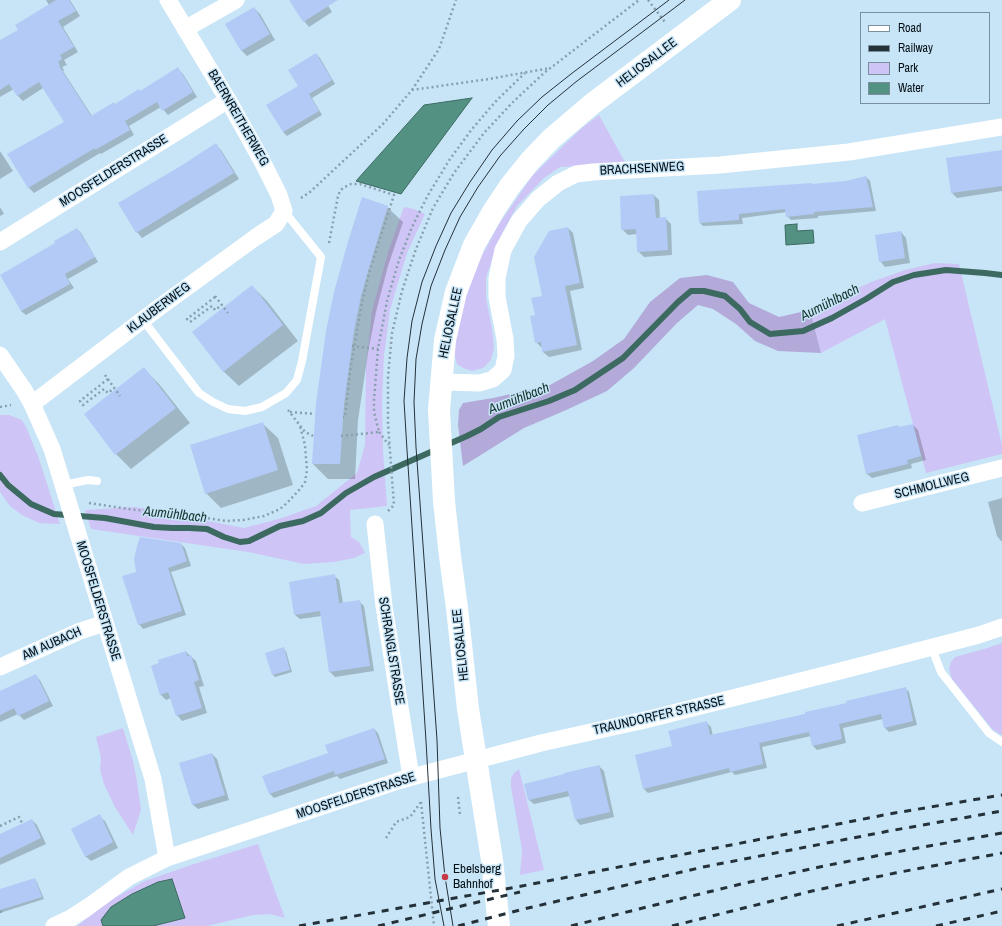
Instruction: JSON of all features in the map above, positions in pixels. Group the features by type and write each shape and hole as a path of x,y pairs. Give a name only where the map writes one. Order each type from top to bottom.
{"street":[{"name":"BAERNREITHERWEG","path":"168,0 228,100 262,161 279,195 284,211"},
{"path":"185,29 236,0"},
{"name":"HELIOSALLEE","path":"477,760 468,709 450,556 441,462 439,410 441,382 445,340 456,292 474,245 510,186 530,161 551,139 592,104 730,0"},
{"name":"MOOSFELDERSTRASSE","path":"0,242 228,100"},
{"name":"BRACHSENWEG","path":"441,382 480,384 493,379 503,370 506,350 496,298 497,278 503,250 519,221 538,199 558,183 576,174 720,164 849,152 1002,127"},
{"name":"KLAUBERWEG","path":"32,404 143,320 276,224 284,211"},
{"name":"MOOSFELDERSTRASSE","path":"0,355 32,404 52,450 63,485 78,505 76,526 153,780 167,858"},
{"name":"SCHMOLLWEG","path":"862,504 1002,468"},
{"name":"SCHRANGLSTRASSE","path":"375,524 384,606 411,777"},
{"name":"AM AUBACH","path":"0,667 80,631 105,623"},
{"name":"TRAUNDORFER STRASSE","path":"477,760 541,743 645,720 932,648 1002,627"},
{"path":"477,760 492,860 499,926"},
{"name":"MOOSFELDERSTRASSE","path":"54,926 71,918 130,877 167,858 411,777 477,760"}],"lane":[{"path":"143,320 199,393 213,402 228,408 245,411 262,407 286,393 296,380 302,361 320,257 284,211"},
{"path":"63,485 88,480 98,481"},
{"path":"932,648 941,672 989,733 1002,742"}],"path":[{"path":"284,211 310,192 383,124 412,90 439,49 456,0"},
{"path":"375,524 394,505 388,424 388,377 392,333 402,291 416,249 433,208 454,173 484,133 512,102 550,68 639,0"},
{"path":"648,0 662,18"},
{"path":"412,90 550,68"},
{"path":"389,445 379,432 374,412 374,400 378,349 387,301 399,260 412,227 428,195 450,159 472,129 525,73"},
{"path":"320,257 327,250 338,196 343,188 351,184 360,184 394,195 369,273 361,307 353,346 346,396 345,417 343,417"},
{"path":"212,292 228,312"},
{"path":"215,297 187,318 190,322 212,306 215,310 222,305"},
{"path":"353,346 378,349"},
{"path":"104,375 120,396"},
{"path":"108,379 80,401 83,405 104,388 108,393 114,388"},
{"path":"279,397 305,432 313,436"},
{"path":"290,412 315,414"},
{"path":"78,505 191,515 226,521 243,520 264,516 280,509 305,482 307,470 305,445 300,426"},
{"path":"341,436 379,432"},
{"path":"458,797 460,815"},
{"path":"386,838 396,822 410,817 421,802 434,926"},
{"path":"0,826 19,817 22,823"}],"green space":[{"path":"599,115 626,164 560,167 544,178 517,206 498,241 486,278 486,298 494,348 491,360 483,368 472,371 463,368 457,364 454,353 456,336 469,280 499,224 533,175 583,127"},
{"path":"404,207 414,209 425,214 407,253 390,310 384,355 382,403 383,451 387,506 350,510 351,537 359,542 365,553 354,558 334,562 304,564 248,552 91,529 85,510 136,507 244,528 279,519 316,506 357,473 365,445 366,367 372,311 388,252"},
{"path":"935,263 959,264 1002,445 1002,454 926,473 885,319 821,353 810,310 871,282 905,270"},
{"path":"0,415 9,415 22,420 27,429 38,456 60,524 39,523 22,515 10,506 0,492"},
{"path":"1002,643 1002,735 993,730 952,679 949,669 951,662 955,657"},
{"path":"123,728 133,761 141,810 133,835 115,807 104,784 100,770 101,758 96,737"},
{"path":"519,769 544,870 520,875 522,850 511,787 511,778"},
{"path":"258,844 285,918 270,914 253,915 207,926 77,926 109,901 145,881"}],"shaded area":[{"path":"707,275 733,282 749,303 779,317 810,310 821,353 778,351 755,341 736,324 713,309 698,305 677,323 634,368 607,391 524,428 463,466 458,425 459,410 463,403 550,385 593,361 624,339 650,302 680,278"}],"water":[{"path":"472,98 401,194 356,181 424,105"},
{"path":"797,224 797,231 813,230 814,243 786,245 785,225"},
{"path":"172,879 185,918 153,926 103,926 101,920 111,907 132,894 158,882"}],"building":[{"path":"56,0 69,0 76,11 58,21 74,47 60,55 62,59 58,62 60,65 59,66 91,116 114,102 115,104 139,89 140,91 178,67 193,92 162,111 157,102 125,121 130,130 95,150 95,148 28,188 7,154 64,122 39,82 17,96 9,84 0,90 0,40 18,30 15,25"},
{"path":"289,0 338,0 303,22"},
{"path":"254,7 270,34 241,51 225,24"},
{"path":"316,53 332,80 309,94 319,111 283,132 266,105 298,86 288,70"},
{"path":"216,143 234,173 136,233 118,203 184,164"},
{"path":"1002,150 1002,186 951,193 946,158"},
{"path":"866,176 873,207 814,212 814,214 786,217 785,209 739,214 739,220 699,223 697,191 846,181"},
{"path":"654,194 656,218 666,217 668,250 637,252 636,229 621,230 620,196"},
{"path":"362,197 388,206 361,296 354,331 344,404 340,464 312,464 316,403 326,331 334,292"},
{"path":"568,227 580,283 565,286 577,345 542,352 541,342 535,343 530,316 535,315 531,298 542,296 534,257 549,231"},
{"path":"77,228 95,257 65,274 70,284 21,311 0,275 55,243 54,241"},
{"path":"901,231 905,258 879,262 875,235"},
{"path":"252,285 283,325 223,372 192,332"},
{"path":"144,367 176,408 115,455 84,414"},
{"path":"263,422 278,470 205,494 190,445"},
{"path":"913,424 921,456 907,460 908,464 866,474 857,435 898,425 899,427"},
{"path":"140,537 181,543 187,561 168,568 182,611 138,625 122,576 136,572 134,559"},
{"path":"335,574 339,603 360,600 370,666 329,672 320,611 294,615 289,582"},
{"path":"284,647 290,670 272,675 265,653"},
{"path":"186,651 187,656 191,655 199,680 194,682 202,708 176,716 168,692 160,695 151,666 159,663 158,660"},
{"path":"36,674 49,701 18,716 14,708 0,715 0,691"},
{"path":"906,687 913,721 884,728 881,714 839,724 842,739 812,746 809,732 759,743 763,764 730,772 729,768 643,789 635,755 672,746 668,731 707,721 710,735 805,714 805,712 847,703 846,701"},
{"path":"374,728 385,759 335,775 334,771 269,794 262,776 328,753 325,745"},
{"path":"212,753 225,795 192,805 179,763"},
{"path":"599,765 610,812 575,820 568,791 528,800 524,784"},
{"path":"100,814 113,842 85,857 71,829"},
{"path":"32,819 41,838 0,858 0,834"},
{"path":"35,878 42,897 0,910 0,889"}],"waterway":[{"name":"Aumühlbach","path":"0,475 8,485 31,504 54,514 105,518 154,527 207,529 224,537 240,542 249,541 280,526 303,521 321,513 346,493 374,477 467,436 499,417 549,401 575,390 623,358 678,302 691,291 704,291 725,296 740,309 750,322 770,334 803,331 832,318 893,282 914,275 946,270 1002,275"}],"tram line":[{"path":"444,926 435,879 431,829 404,401 407,358 412,321 422,282 451,213 492,150 517,121 542,97 669,0"},
{"path":"453,926 445,877 440,828 437,740 414,402 416,359 431,286 460,217 478,187 500,156 548,105 577,81 685,0"}],"railway":[{"path":"299,926 522,886 889,814 1002,795"},
{"path":"458,926 703,867 1002,811"},
{"path":"571,926 741,884 824,866 1002,833"},
{"path":"672,926 812,891 895,873 1002,853"},
{"path":"837,926 1002,889"},
{"path":"378,926 520,892"},
{"path":"936,926 1002,911"}],"place":[{"name":"Ebelsberg Bahnhof","path":"445,877"}]}
